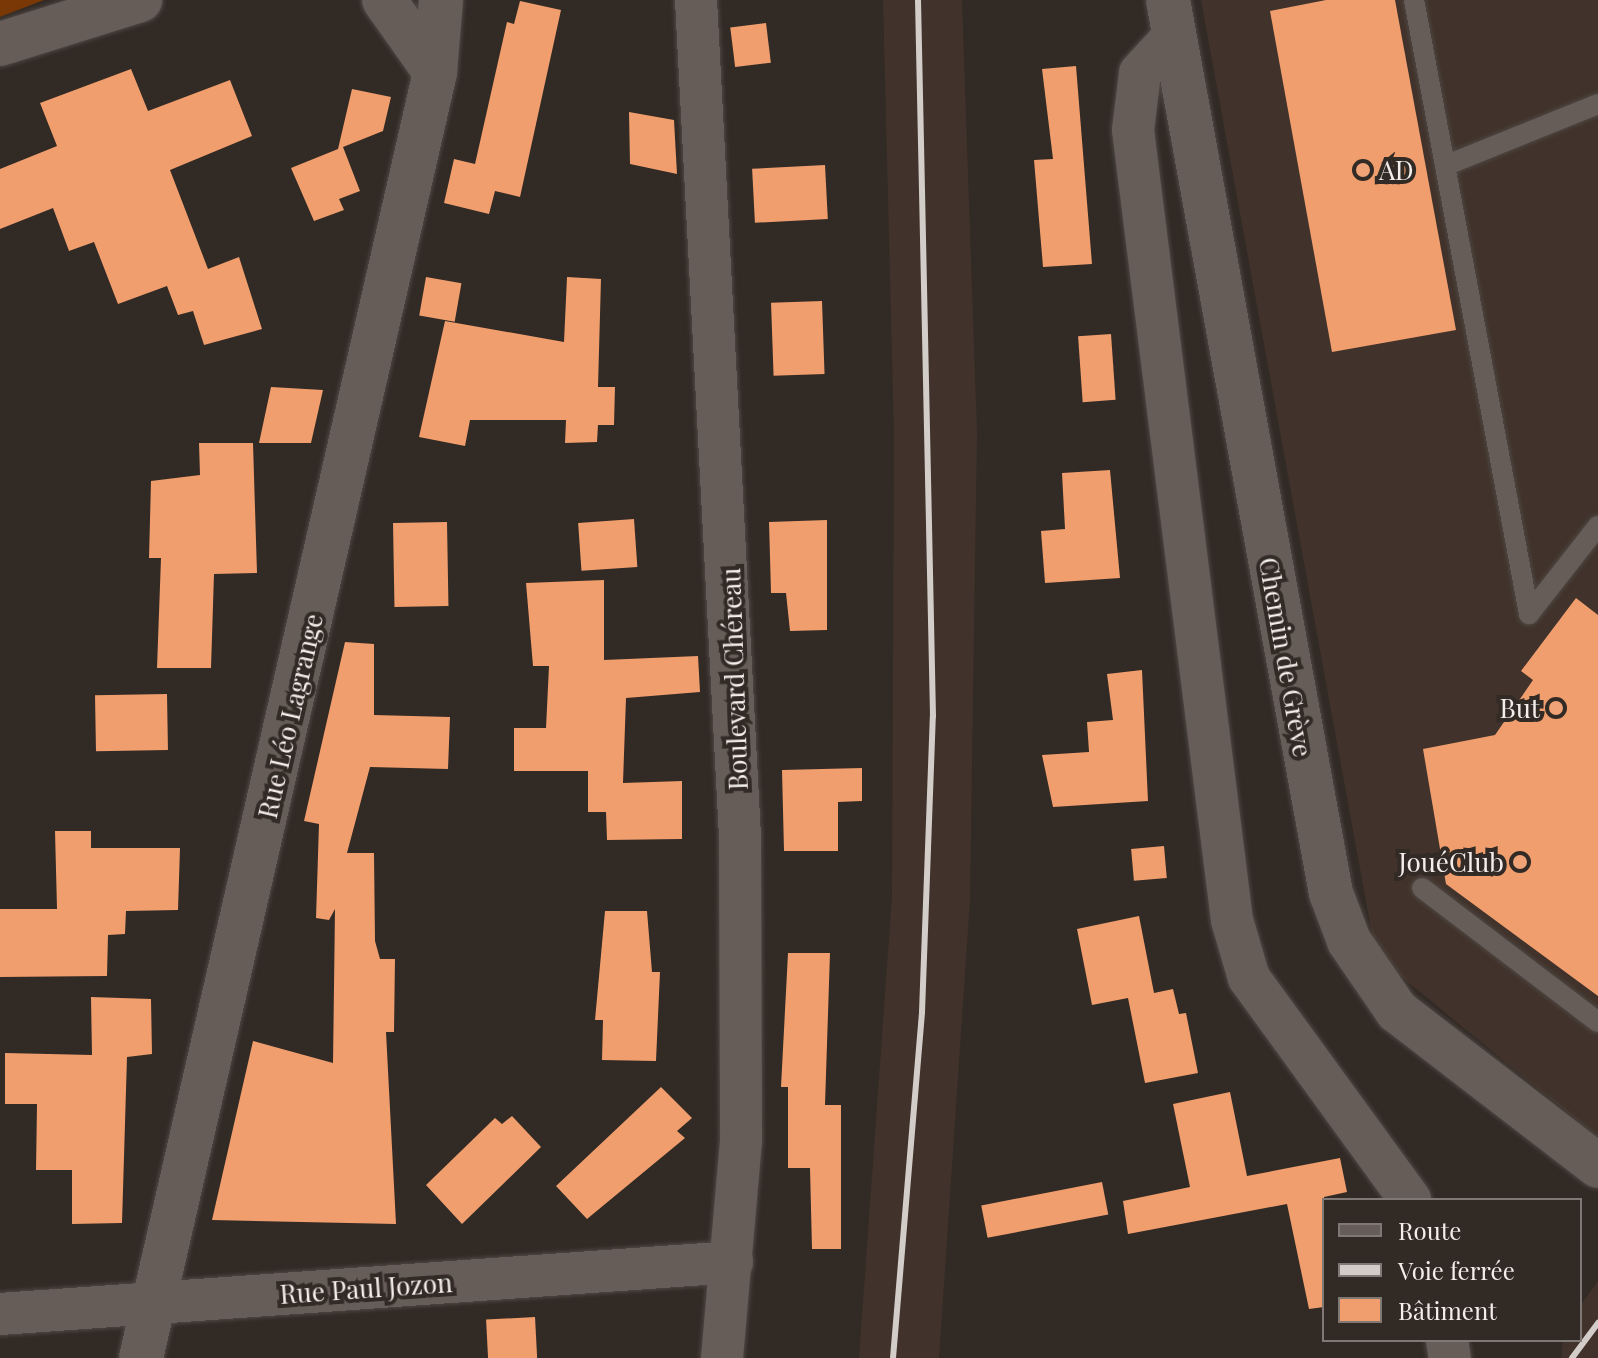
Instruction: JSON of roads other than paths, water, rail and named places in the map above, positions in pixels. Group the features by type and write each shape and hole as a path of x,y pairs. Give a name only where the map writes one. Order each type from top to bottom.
{"main road":[{"path":"0,44 72,10 140,0"},
{"path":"384,0 435,72"},
{"name":"Rue Léo Lagrange","path":"141,1358 156,1306 435,72 441,0"},
{"name":"Chemin de Grève","path":"1171,18 1335,905 1363,966 1397,1011 1598,1166"}],"street":[{"name":"Boulevard Chéreau","path":"696,0 740,838 741,1141 722,1358"},
{"name":"Chemin de Grève","path":"1171,18 1140,73 1133,130 1232,920 1249,978 1409,1198"},
{"name":"Rue Paul Jozon","path":"0,1314 156,1306 732,1262"}],"lane":[{"path":"1414,0 1529,614 1598,526"},
{"path":"1447,165 1598,104"},
{"path":"1422,888 1598,1022"}],"railway":[{"path":"893,1358 922,1012 933,716 918,0"},
{"path":"1572,1358 1598,1323"}],"place":[{"name":"AD","path":"1363,170"},
{"name":"But","path":"1556,708"},
{"name":"JouéClub","path":"1520,862"}]}
